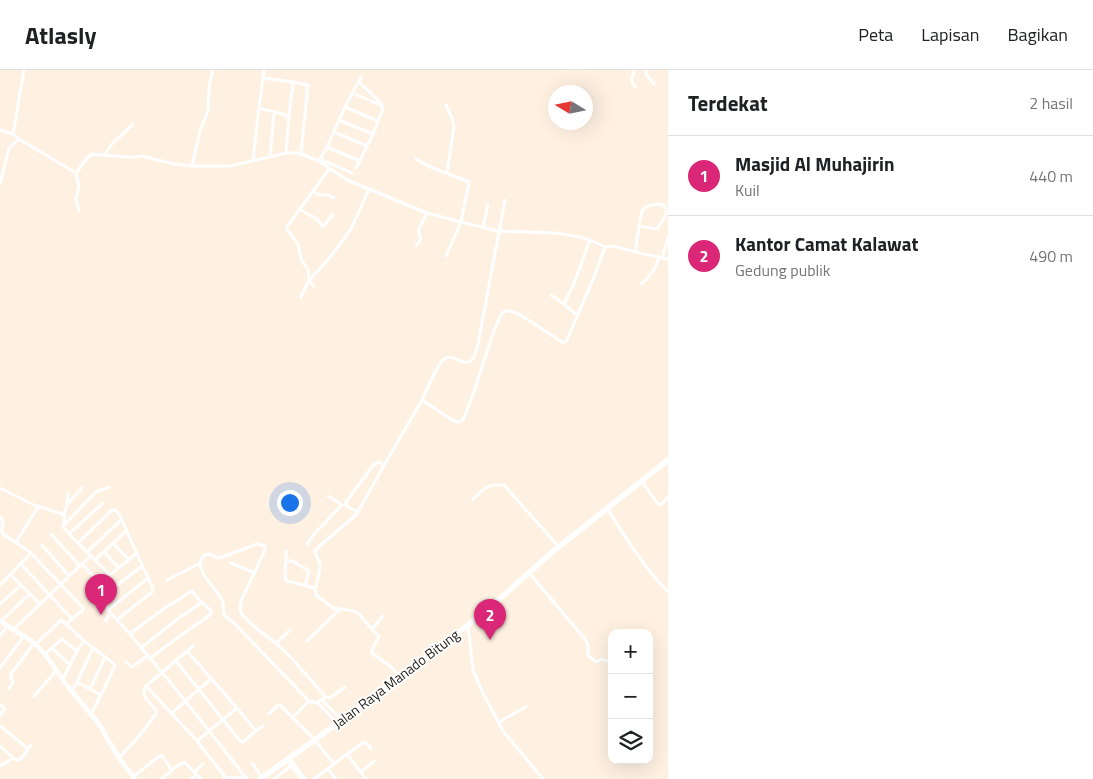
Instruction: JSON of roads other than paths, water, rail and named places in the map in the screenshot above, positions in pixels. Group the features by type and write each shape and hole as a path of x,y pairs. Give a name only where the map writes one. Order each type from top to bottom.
{"highway":[{"name":"Jalan Raya Manado Bitung","path":"261,778 400,678 468,625 558,547 668,460"}],"street":[{"path":"12,134 24,70"},
{"path":"192,166 198,135 208,111 209,86 213,70"},
{"path":"253,160 264,70"},
{"path":"635,70 632,83 636,87"},
{"path":"646,70 646,74 654,84"},
{"path":"320,160 361,77"},
{"path":"263,78 308,85 300,154"},
{"path":"286,153 293,82"},
{"path":"356,168 382,112 382,106 359,82"},
{"path":"353,93 382,106"},
{"path":"446,105 454,126 447,173"},
{"path":"345,107 378,121"},
{"path":"260,108 289,116"},
{"path":"270,157 274,112"},
{"path":"339,120 372,134"},
{"path":"105,154 111,145 133,124"},
{"path":"0,130 12,134 76,173 79,187 76,198 78,212"},
{"path":"334,132 367,146"},
{"path":"0,184 10,146 19,140"},
{"path":"327,147 360,161"},
{"path":"76,173 92,154 126,157 142,156 174,164 192,166 230,166 286,153 300,154 352,172"},
{"path":"416,159 428,166 469,182 461,222 446,256"},
{"path":"320,160 329,169 347,180 427,213 498,231 555,233 590,240 605,247 614,246 661,258 668,258"},
{"path":"313,286 309,280 308,271 301,259 298,244 286,228 329,169"},
{"path":"301,297 309,280 331,256 351,229 369,189"},
{"path":"313,191 319,195 328,194 334,198"},
{"path":"400,678 389,665 372,653 372,649 379,638 378,634 357,612 333,608 315,594 320,566 315,550 357,514 422,400 436,371 445,359 448,358 467,363 471,362 474,358 504,200"},
{"path":"483,228 488,204"},
{"path":"635,252 639,226 641,214 644,209 654,204 659,204 666,209 657,229 639,226"},
{"path":"299,209 317,218 323,227 333,214"},
{"path":"416,246 421,238 418,232 427,213"},
{"path":"641,284 651,276 661,258 668,238"},
{"path":"564,304 573,286 590,240"},
{"path":"422,400 454,421 459,422 463,420 492,336 499,319 505,311 519,314 564,342 569,337 605,247"},
{"path":"551,295 578,316"},
{"path":"347,507 346,502 374,464 379,462 384,465"},
{"path":"641,482 658,504 660,505 668,497"},
{"path":"474,499 487,486 504,485 558,547"},
{"path":"64,525 96,492 108,487"},
{"path":"0,488 38,506 64,514"},
{"path":"67,505 82,488"},
{"path":"68,493 63,527 110,575"},
{"path":"328,496 356,511 357,514"},
{"path":"69,534 103,504"},
{"path":"308,544 315,533 342,505"},
{"path":"16,542 38,506"},
{"path":"608,509 626,538 668,592"},
{"path":"78,544 112,510 119,514 153,587 153,591 117,620"},
{"path":"0,517 3,520 2,531 4,534 31,554 83,608 66,624"},
{"path":"87,552 121,520"},
{"path":"95,560 126,531"},
{"path":"51,534 108,592"},
{"path":"113,543 129,560"},
{"path":"257,544 265,546 255,573 241,601 241,613 258,631 276,643 307,675 339,721 318,703 309,701 224,615 222,600 201,568 202,558 208,554 220,558 257,544"},
{"path":"42,545 70,576"},
{"path":"286,551 286,581 315,588"},
{"path":"104,552 119,568"},
{"path":"100,583 137,553"},
{"path":"0,585 31,554"},
{"path":"14,629 91,556"},
{"path":"286,560 294,562 310,571 305,586"},
{"path":"167,580 201,563"},
{"path":"231,563 255,573"},
{"path":"21,564 72,619"},
{"path":"142,566 108,592 106,605 246,778"},
{"path":"529,572 586,640 588,655 596,662 602,659 608,661"},
{"path":"11,575 40,604"},
{"path":"106,621 110,611 148,578"},
{"path":"0,604 21,584"},
{"path":"664,588 668,584"},
{"path":"126,662 132,667 148,658 211,614 192,591 130,634"},
{"path":"30,594 0,622 24,636 45,654 62,680 91,714 134,778 161,756 163,756 172,770"},
{"path":"141,648 176,620 202,603"},
{"path":"306,641 339,609"},
{"path":"372,629 383,616"},
{"path":"9,689 13,682 11,674 35,644 61,620 115,666 91,714"},
{"path":"468,625 473,670 482,691 510,740 543,779"},
{"path":"0,636 7,626"},
{"path":"276,643 290,630"},
{"path":"0,668 24,636"},
{"path":"45,654 62,639 77,651"},
{"path":"62,680 84,641"},
{"path":"119,758 156,714 156,710 144,694 146,686 193,646"},
{"path":"52,648 70,665"},
{"path":"72,691 93,648"},
{"path":"187,651 256,731"},
{"path":"90,689 105,657"},
{"path":"176,661 241,742 262,726"},
{"path":"34,696 56,671"},
{"path":"172,713 212,678"},
{"path":"77,682 101,694"},
{"path":"146,686 197,741 225,778 246,778"},
{"path":"318,703 324,698 330,698 345,687"},
{"path":"292,718 309,701"},
{"path":"0,704 5,709 0,716"},
{"path":"269,714 279,705 315,740 334,764"},
{"path":"498,722 526,707"},
{"path":"197,741 237,708"},
{"path":"0,726 28,750"},
{"path":"314,779 364,742 367,743 370,749"},
{"path":"0,746 13,758 19,760 31,745"},
{"path":"347,754 366,779"},
{"path":"0,765 13,758"},
{"path":"288,759 291,766 304,779"},
{"path":"288,759 304,779"},
{"path":"361,772 374,761"},
{"path":"161,779 184,762 201,779"},
{"path":"252,763 261,778"},
{"path":"194,772 203,764"},
{"path":"274,779 291,766"},
{"path":"328,768 336,779"},
{"path":"191,779 197,775"}],"place":[{"name":"Masjid Al Muhajirin","path":"101,615"},
{"name":"Kantor Camat Kalawat","path":"490,640"}]}
